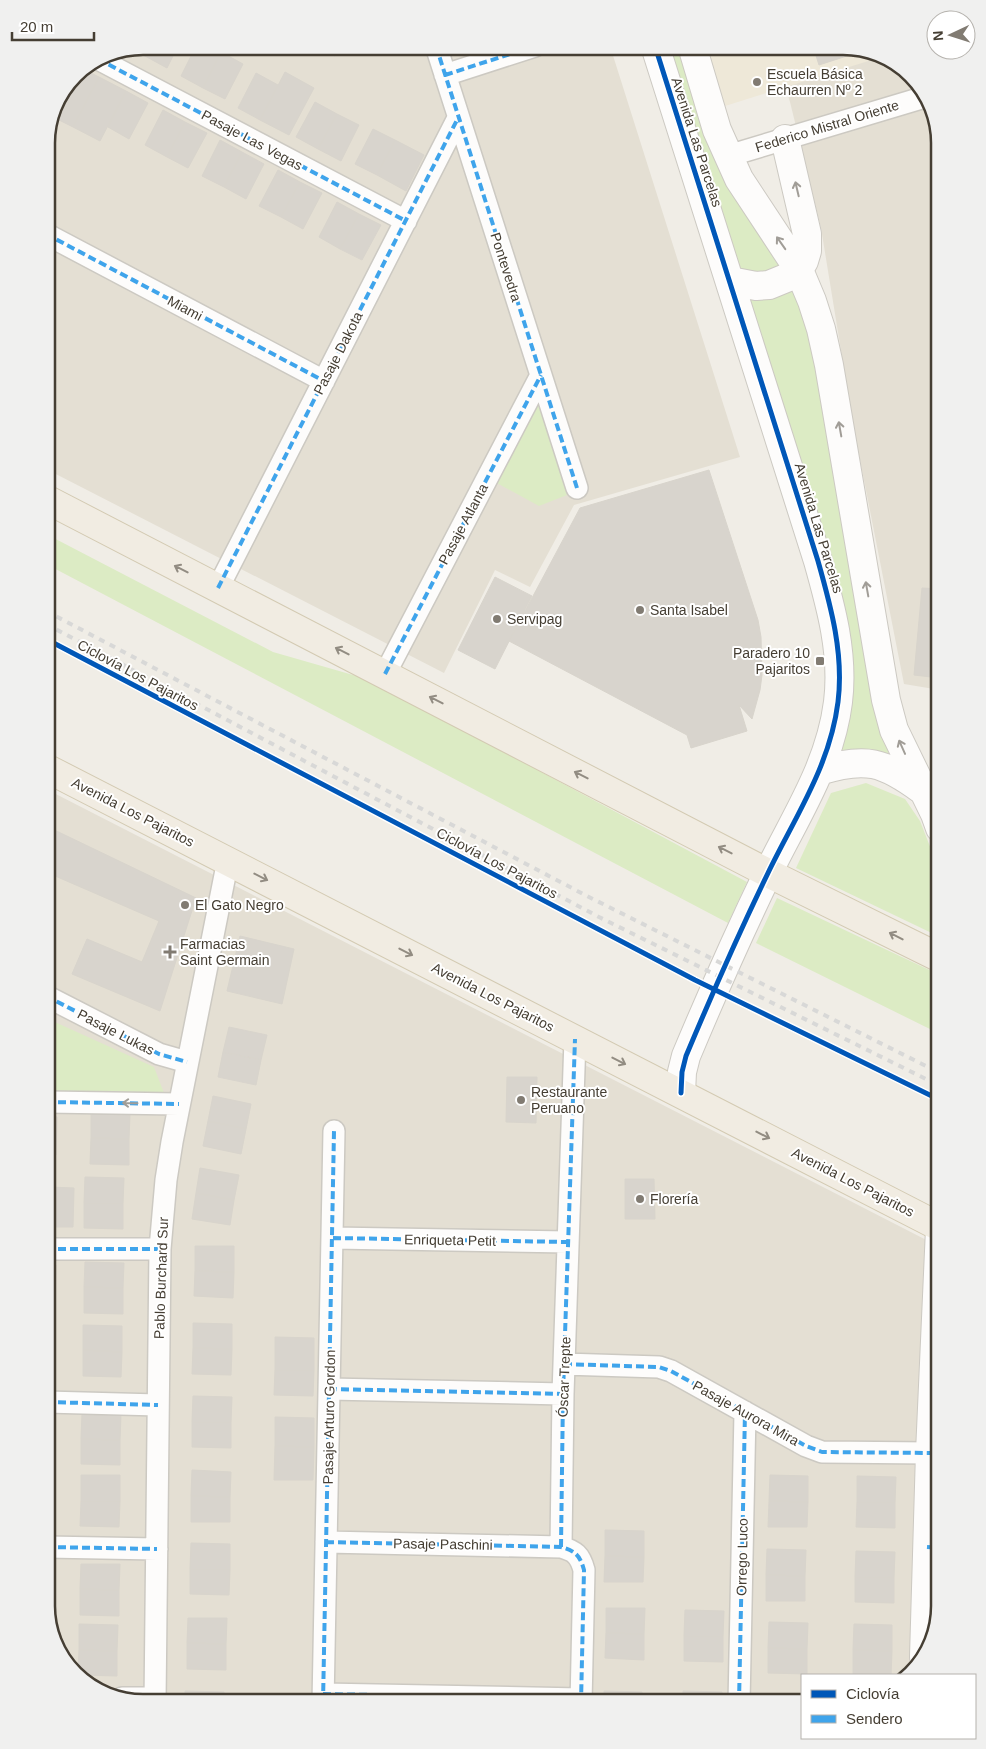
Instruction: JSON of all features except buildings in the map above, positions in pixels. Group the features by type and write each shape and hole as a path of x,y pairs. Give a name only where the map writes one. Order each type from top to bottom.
{"main road":[{"path":"55,504 768,872 931,954"},
{"name":"Avenida Los Pajaritos","path":"55,773 931,1223"}],"street":[{"name":"Pontevedra","path":"439,55 576,488"},
{"path":"445,75 507,55"},
{"name":"Avenida Las Parcelas","path":"658,55 818,561 834,622 839,674 838,702 833,728 819,770 809,796 768,872 686,1056 682,1072 681,1093"},
{"name":"Avenida Las Parcelas","path":"695,55 717,130 728,156 739,179 800,270 818,320 829,365 886,700 894,730 931,806"},
{"name":"Pasaje Las Vegas","path":"107,63 406,221"},
{"name":"Federico Mistral Oriente","path":"728,156 919,99"},
{"name":"Pasaje Dakota","path":"218,588 458,118"},
{"path":"730,281 750,285 769,285 800,270 807,251 807,234 785,139"},
{"name":"Miami","path":"55,239 324,381"},
{"name":"Pasaje Atlanta","path":"385,674 541,375"},
{"path":"819,770 846,763 884,766 899,773 924,791"},
{"name":"Pablo Burchard Sur","path":"155,1694 160,1249 166,1180 187,1062 228,860"},
{"name":"Pasaje Lukas","path":"55,1001 159,1054 187,1062"},
{"name":"Óscar Trepte","path":"561,1546 563,1394 575,1039"},
{"path":"55,1102 179,1104"},
{"name":"Pasaje Arturo Gordon","path":"323,1694 334,1131"},
{"name":"Enriqueta Petit","path":"332,1238 568,1242"},
{"path":"55,1248 160,1249"},
{"name":"Pasaje Aurora Mira","path":"564,1364 659,1367 671,1371 806,1446 822,1452 930,1453"},
{"path":"329,1389 563,1394"},
{"path":"55,1402 158,1405"},
{"name":"Orrego Luco","path":"739,1694 745,1412"},
{"path":"931,1430 931,1477"},
{"name":"Pasaje Paschini","path":"326,1542 561,1546"},
{"path":"561,1546 579,1555 584,1570 581,1694"},
{"path":"55,1548 156,1549"},
{"path":"926,1635 931,1581"}],"shaded area":[{"path":"143,55 613,55 740,457 574,505 530,587 495,570 444,673 55,474 55,137 58,120 64,104 73,89 99,67 114,60"},
{"name":"Escuela Básica Echaurren Nº 2","path":"705,55 849,55 872,60 722,107"},
{"path":"775,55 849,55 882,64 905,81 919,99 929,126 931,143 931,688 904,684 853,424 821,228 790,102"},
{"path":"55,794 931,1242 931,1606 929,1623 922,1645 901,1672 898,1674 801,1674 801,1694 137,1694 104,1685 89,1676 73,1660 62,1640 55,1606"}],"green space":[{"path":"664,55 686,55 735,188 810,319 825,414 889,756 835,755 847,715"},
{"path":"538,396 567,495 539,506 495,482"},
{"path":"55,539 273,652 367,679 747,882 728,923 55,569"},
{"path":"866,783 905,799 920,821 931,849 931,933 796,868 831,793"},
{"path":"777,898 931,971 931,1030 756,943"},
{"path":"55,1022 154,1067 164,1093 55,1091"}],"railway":[{"path":"55,616 587,896 931,1068"},
{"path":"55,629 599,917 931,1082"}],"marked path":[{"path":"439,55 577,488"},
{"path":"445,75 507,55"},
{"path":"107,63 406,221"},
{"path":"218,588 458,118"},
{"path":"55,239 324,381"},
{"path":"385,674 541,375"},
{"path":"55,1001 159,1054 187,1062"},
{"path":"561,1547 563,1394 575,1039"},
{"path":"55,1102 179,1104"},
{"path":"323,1694 334,1131"},
{"path":"333,1238 568,1242"},
{"path":"55,1249 160,1249"},
{"path":"564,1364 659,1367 671,1371 806,1446 822,1452 930,1453"},
{"path":"329,1389 563,1394"},
{"path":"55,1402 158,1405"},
{"path":"739,1694 745,1412"},
{"path":"326,1542 561,1547 570,1550 579,1557 584,1570 581,1694"},
{"path":"55,1547 157,1549"},
{"path":"927,1547 931,1547"}],"cycle path":[{"path":"658,55 818,561 832,613 839,666 838,702 827,748 810,790 757,896 686,1056 682,1072 681,1093"},
{"name":"Ciclovía Los Pajaritos","path":"55,644 695,980 931,1096"}],"place":[{"name":"Escuela Básica Echaurren Nº 2","path":"757,82"},
{"name":"Santa Isabel","path":"640,610"},
{"name":"Servipag","path":"497,619"},
{"name":"Paradero 10 Pajaritos","path":"820,661"},
{"name":"El Gato Negro","path":"185,905"},
{"name":"Farmacias Saint Germain","path":"170,952"},
{"name":"Restaurante Peruano","path":"521,1100"},
{"name":"Florería","path":"640,1199"}]}
